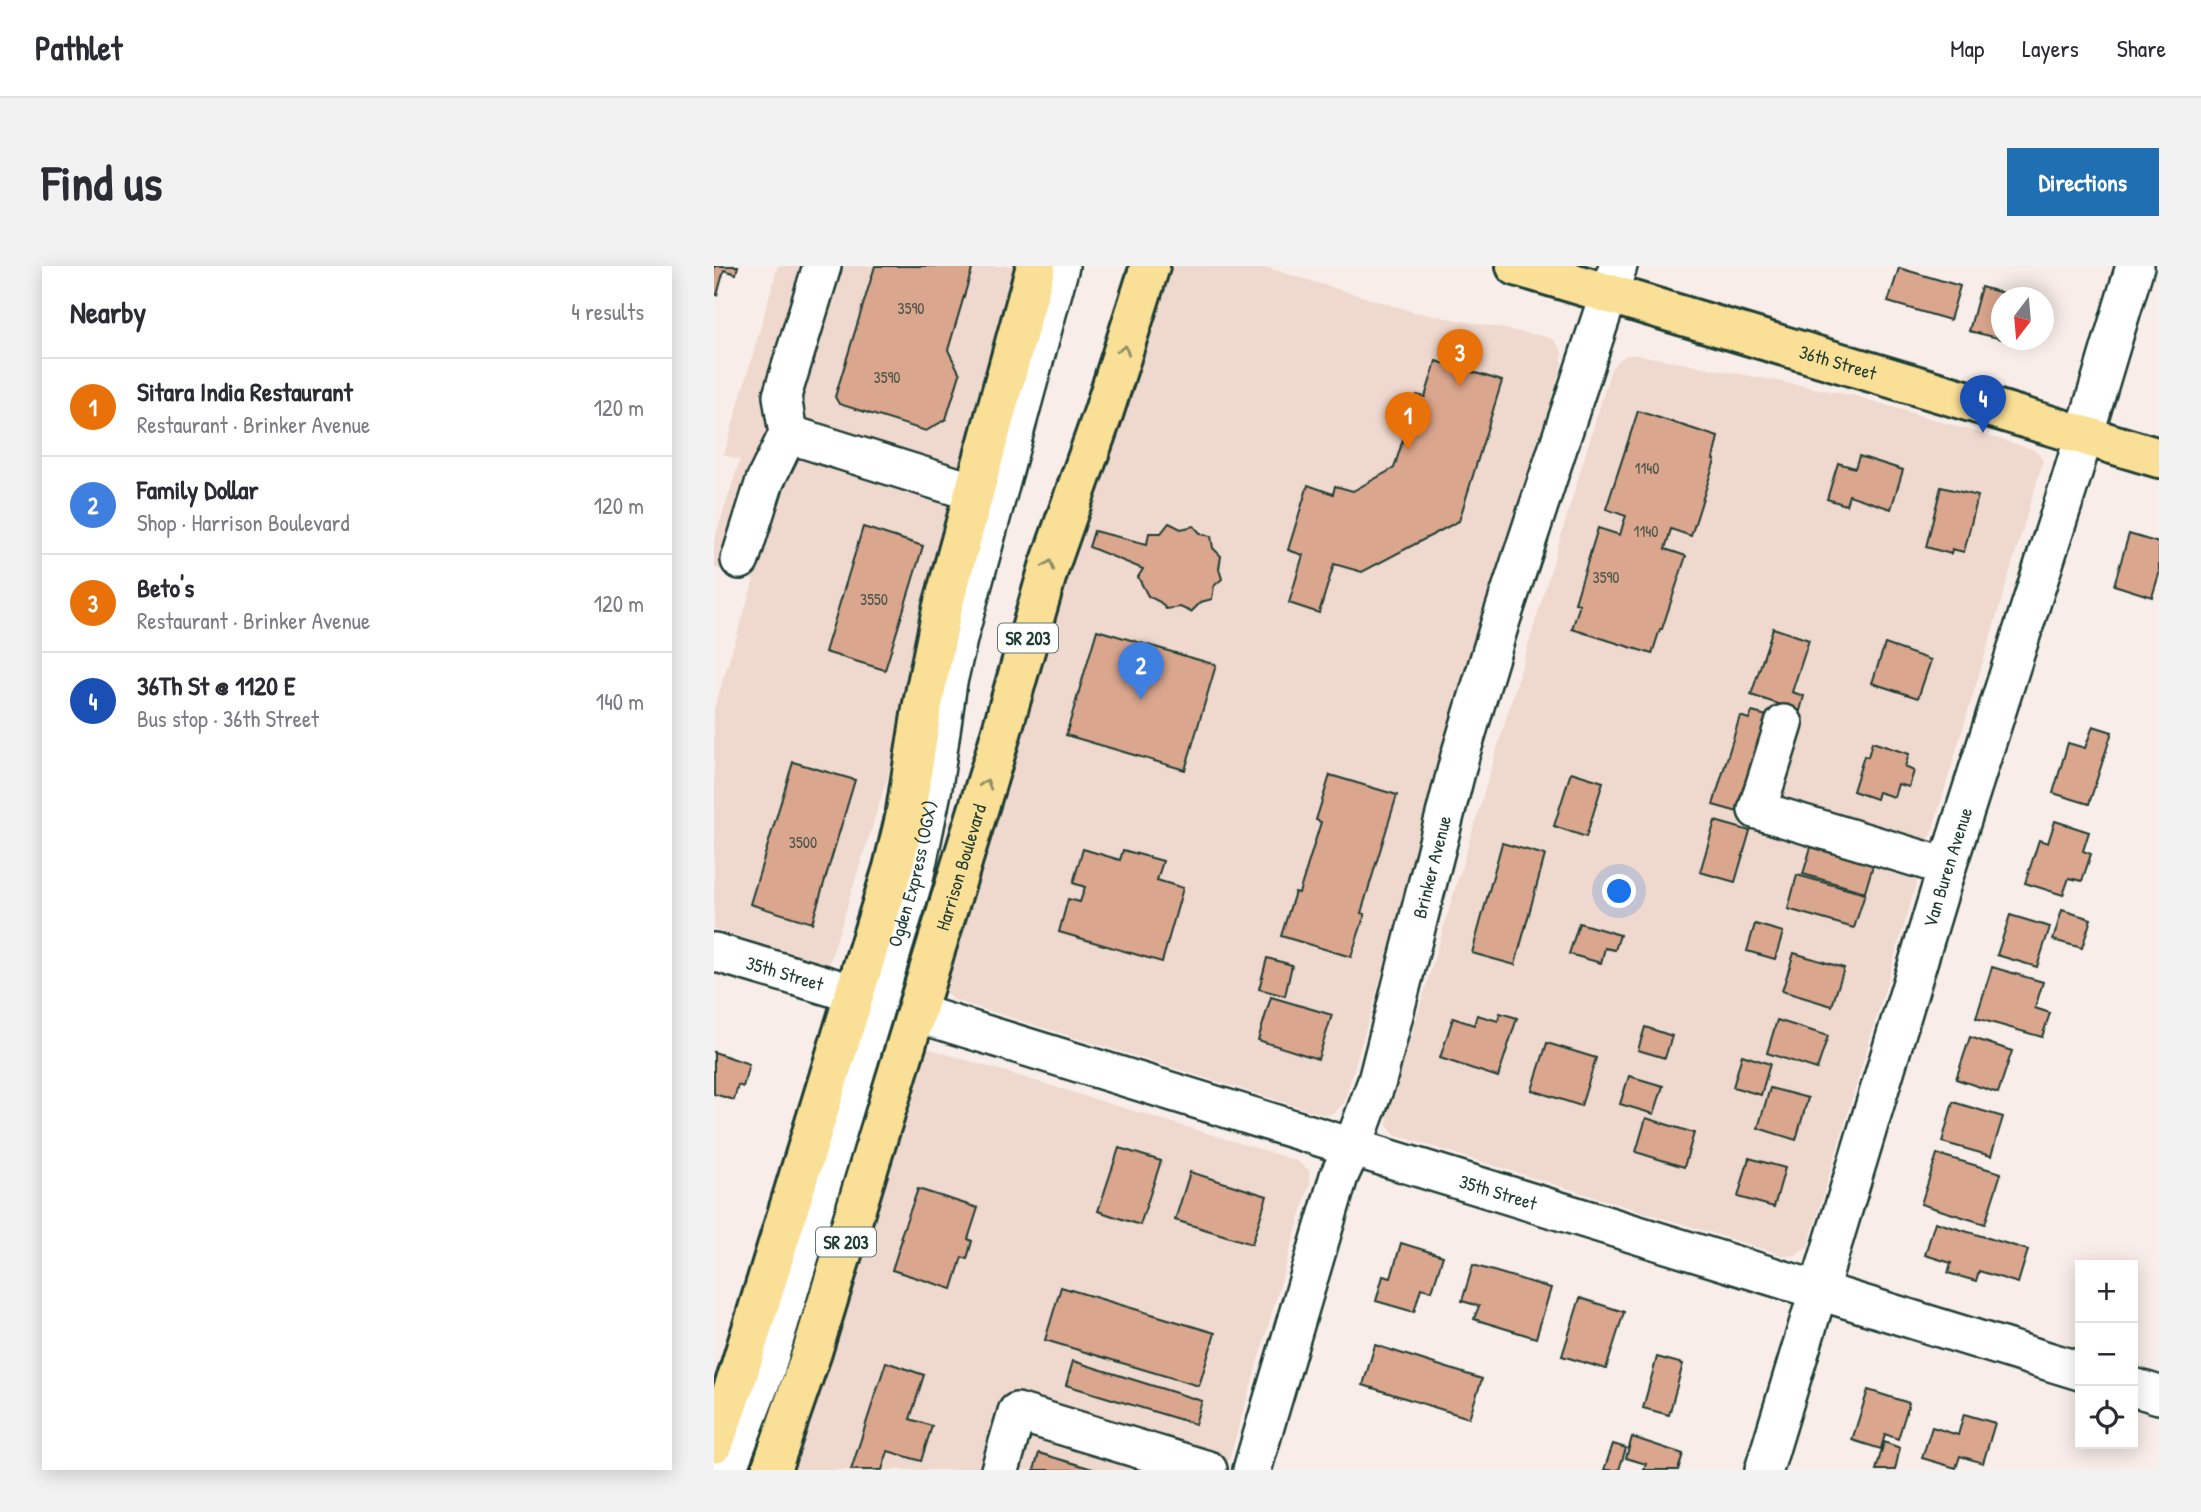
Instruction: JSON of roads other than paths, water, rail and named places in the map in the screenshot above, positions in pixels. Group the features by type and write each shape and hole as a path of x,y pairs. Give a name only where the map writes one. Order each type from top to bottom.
{"main road":[{"path":"714,1443 737,1378 893,868 905,818 932,657 974,492 1037,266"},
{"name":"Harrison Boulevard","path":"771,1470 812,1352 994,758 1049,567 1104,411 1150,266"},
{"name":"36th Street","path":"1516,266 1613,280 2159,458"}],"street":[{"path":"740,560 765,481 788,434 782,396 822,266"},
{"name":"Ogden Express (OGX)","path":"727,1470 765,1371 914,879 959,635 1060,266"},
{"name":"Ogden Express (OGX)","path":"748,1470 792,1353 935,866 950,802 985,605 1079,266"},
{"name":"Van Buren Avenue","path":"1763,1470 1947,867 2085,435 2135,266"},
{"name":"Brinker Avenue","path":"1252,1470 1339,1176 1377,1081 1460,756 1480,689 1613,280"},
{"path":"788,434 974,492"},
{"path":"1784,724 1758,810 1947,867"},
{"name":"35th Street","path":"714,952 855,994"},
{"name":"35th Street","path":"916,1013 2075,1369"},
{"path":"2138,1389 2159,1395"},
{"path":"1000,1470 1017,1412 1208,1470"}],"place":[{"name":"Beto's","path":"1460,387"},
{"name":"36Th St @ 1120 E","path":"1983,433"},
{"name":"Sitara India Restaurant","path":"1408,450"},
{"name":"Family Dollar","path":"1141,700"}]}
